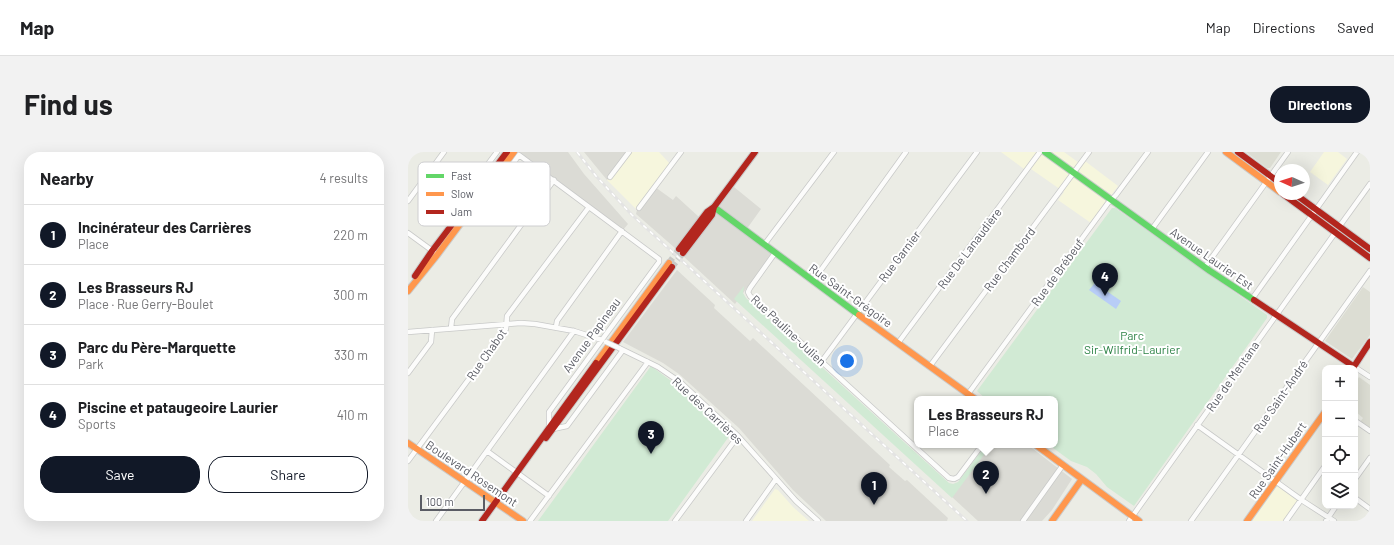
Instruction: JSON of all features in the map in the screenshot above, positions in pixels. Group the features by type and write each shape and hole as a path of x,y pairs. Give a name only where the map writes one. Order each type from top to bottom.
{"main road":[{"path":"499,162 506,152"},
{"path":"681,251 707,212 714,207 756,152"},
{"name":"Avenue Laurier Est","path":"1045,152 1205,267 1349,365"},
{"path":"1226,152 1274,188"},
{"path":"1238,152 1274,178"},
{"path":"509,162 516,154"},
{"path":"1291,200 1370,258"},
{"path":"1303,200 1370,249"},
{"name":"Rue Saint-Grégoire","path":"714,207 857,314 971,396"},
{"path":"408,290 453,226"},
{"path":"435,253 457,226"},
{"name":"Avenue Papineau","path":"482,521 671,265"},
{"path":"1355,365 1370,342"},
{"name":"Rue Saint-Hubert","path":"1247,521 1322,416"},
{"name":"Boulevard Rosemont","path":"408,442 523,521"},
{"path":"1040,448 1082,479 1131,519 1139,521"},
{"path":"1052,521 1082,479"}],"street":[{"path":"437,162 444,152"},
{"path":"490,162 497,152"},
{"path":"610,177 629,152"},
{"path":"639,208 681,152"},
{"path":"764,245 834,152"},
{"path":"813,281 906,152"},
{"name":"Rue Garnier","path":"822,361 977,152"},
{"name":"Rue De Lanaudière","path":"898,343 1040,152"},
{"name":"Rue Chambord","path":"930,366 1089,152"},
{"name":"Rue de Brébeuf","path":"968,394 1148,152"},
{"path":"1152,229 1208,152"},
{"path":"1205,267 1288,152"},
{"path":"1252,299 1357,152"},
{"path":"516,154 528,162"},
{"path":"550,177 622,231 557,321 556,327"},
{"path":"550,185 554,180"},
{"path":"408,201 418,187"},
{"path":"1339,227 1369,187"},
{"name":"Rue Chabot","path":"408,461 506,329 507,316 589,207"},
{"path":"451,328 452,319 520,226"},
{"name":"Avenue Papineau","path":"621,349 566,426 551,427 549,412 659,262 659,259 622,231"},
{"name":"Rue de Mentana","path":"1131,519 1335,232"},
{"path":"408,233 435,253"},
{"name":"Rue Pauline-Julien","path":"776,253 750,288 748,292 750,296 914,446"},
{"name":"Rue Saint-André","path":"1191,521 1370,272"},
{"name":"Rue des Carrières","path":"408,332 506,324 531,324 574,331 606,342 658,367 680,382 738,436 796,501 818,521"},
{"path":"408,373 431,342 432,330"},
{"path":"436,521 574,331"},
{"path":"530,521 648,362"},
{"name":"Avenue Laurier Est","path":"1358,371 1370,377"},
{"path":"1358,420 1360,416"},
{"path":"1358,424 1370,431"},
{"path":"1197,425 1327,519 1334,521"},
{"path":"675,521 738,436"},
{"name":"Rue Pauline-Julien","path":"916,448 949,478 954,479 958,477 980,448"},
{"path":"487,451 548,496"},
{"path":"1358,475 1370,460"},
{"path":"1023,521 1063,465"},
{"path":"1286,521 1322,470"},
{"path":"746,521 776,479"},
{"path":"1358,500 1370,509"},
{"path":"1327,519 1334,509"}],"shaded area":[{"path":"520,152 568,152 584,174 628,224 623,230 550,175 550,162 533,162"},
{"path":"584,152 628,152 607,180"},
{"path":"628,152 659,152 671,165 637,210 607,180"},
{"path":"1001,152 1064,152 1082,165 1085,161 1118,186 1091,223 1058,200 1064,192 1031,169 1024,169"},
{"path":"1246,152 1281,152 1270,168 1267,168"},
{"path":"1324,152 1338,152 1347,159 1328,185 1310,172"},
{"path":"655,187 673,200 676,196 699,217 675,248 636,214 637,210"},
{"path":"734,187 761,209 746,230 774,251 735,304 682,255"},
{"path":"677,270 715,305 714,308 750,341 753,338 890,465 889,467 905,481 907,480 948,518 947,521 826,521 793,490 739,428 679,374 663,363 623,342"},
{"path":"1363,287 1370,292 1370,335 1352,359 1325,341"},
{"path":"1359,377 1370,385 1370,428 1360,422 1363,418 1358,414"},
{"path":"984,448 1032,448 1072,479 1052,510 1042,521 978,521 952,497"},
{"path":"1277,486 1298,501 1284,521 1252,521"},
{"path":"775,489 778,490 793,507 809,521 752,521"}],"green space":[{"name":"Parc Sir-Wilfrid-Laurier","path":"1112,208 1115,208 1267,315 1267,318 1134,506 1107,487 1096,474 1087,467 1071,461 1053,448 1058,448 1058,396 983,396 977,391"},
{"path":"744,286 743,293 746,298 949,483 953,484 958,482 982,450 986,452 952,498 734,299"},
{"path":"651,366 678,386 730,435 668,521 538,521"}],"water":[{"path":"1095,283 1121,301 1116,309 1089,290"}],"tunnel":[{"path":"669,263 679,249"},
{"path":"672,267 683,253"}],"railway":[{"path":"577,152 596,176 632,215 967,521"}],"traffic: fast":[{"path":"1045,152 1210,271 1254,300"},
{"path":"714,207 859,315"}],"traffic: slow":[{"path":"507,162 514,152"},
{"path":"1226,152 1274,188"},
{"path":"408,291 459,226"},
{"path":"596,363 669,263"},
{"path":"859,315 971,396"},
{"path":"1247,521 1322,416"},
{"path":"408,443 523,521"},
{"path":"1040,448 1139,521"},
{"path":"1052,521 1082,479"}],"traffic: jam":[{"path":"499,162 507,152"},
{"path":"683,253 712,215 714,207 755,152"},
{"path":"1238,152 1274,179"},
{"path":"1291,200 1370,258"},
{"path":"1303,200 1370,249"},
{"path":"679,249 707,212 714,207"},
{"path":"415,276 451,226"},
{"path":"546,438 672,267"},
{"path":"1254,300 1352,365"},
{"path":"1355,365 1370,342"},
{"path":"482,521 596,363"}],"place":[{"name":"Piscine et pataugeoire Laurier","path":"1105,296"},
{"name":"Parc du Père-Marquette","path":"651,454"},
{"name":"Les Brasseurs RJ","path":"986,494"},
{"name":"Incinérateur des Carrières","path":"874,505"}]}
